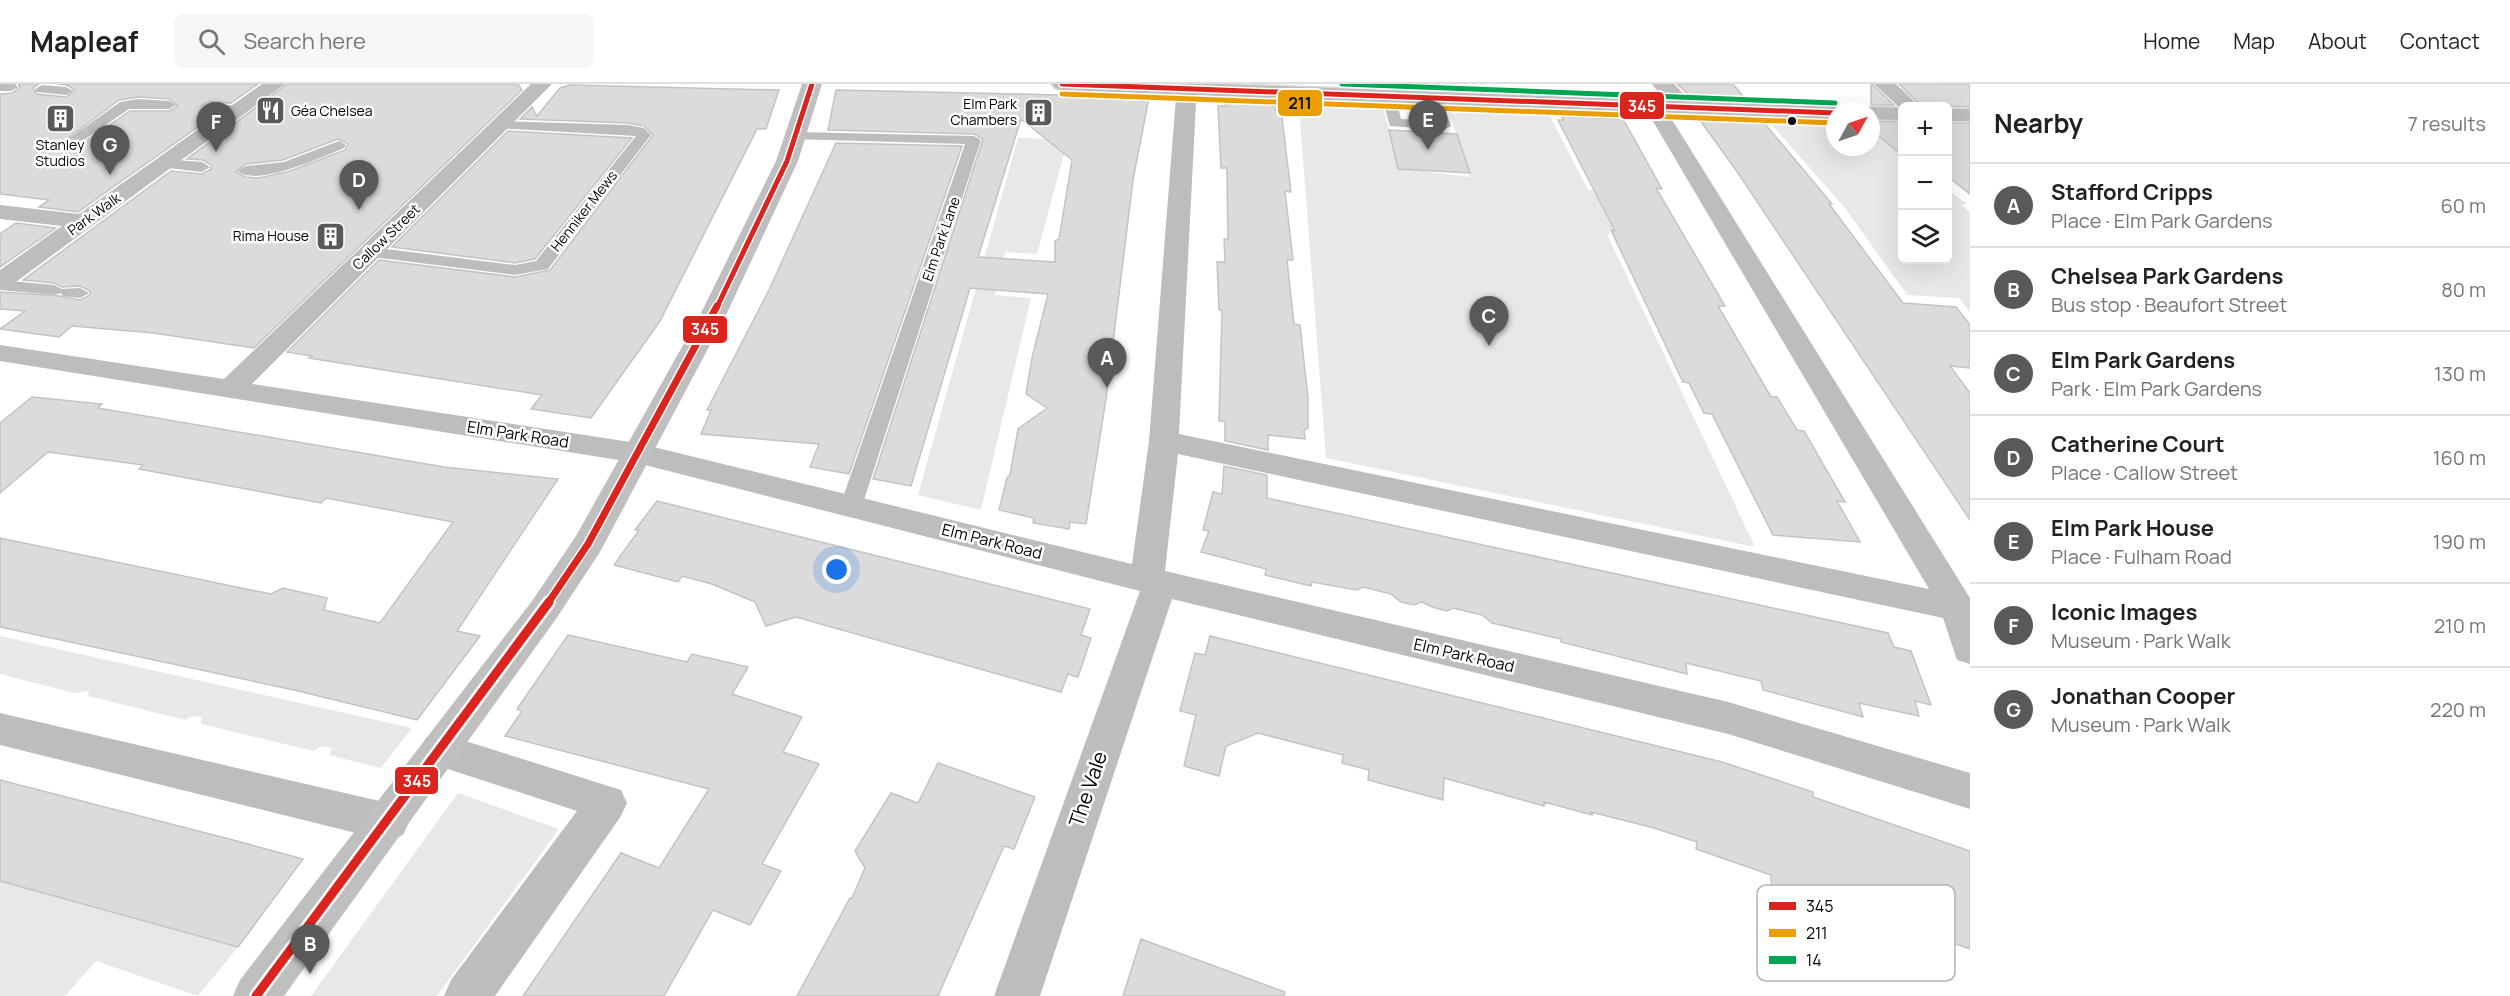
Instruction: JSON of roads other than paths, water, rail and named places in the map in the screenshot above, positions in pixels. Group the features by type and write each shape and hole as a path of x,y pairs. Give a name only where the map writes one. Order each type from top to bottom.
{"street":[{"name":"Park Walk","path":"0,284 275,84"},
{"name":"Callow Street","path":"230,389 542,84"},
{"path":"256,996 544,610 588,544 714,313 759,223 796,136 812,84"},
{"path":"1062,84 1187,86 1434,98 1658,95 1688,108 1826,113"},
{"path":"1884,84 1904,102"},
{"name":"The Vale","path":"1017,996 1153,581 1187,86"},
{"path":"1658,95 1958,608 1970,650"},
{"path":"1880,114 1898,114"},
{"path":"1952,115 1970,116"},
{"path":"0,212 84,222"},
{"name":"Elm Park Road","path":"0,353 637,453 1153,581 1728,718 1970,791"},
{"path":"1164,441 1958,608"},
{"path":"0,729 388,822"},
{"path":"440,750 607,802 467,996"}],"lane":[{"path":"42,89 66,90"},
{"path":"1388,95 1395,123 1444,126 1434,98"},
{"path":"67,145 125,105 138,103 169,105"},
{"path":"209,108 239,110"},
{"name":"Henniker Mews","path":"370,252 515,270 542,265 644,135 639,131 628,129 500,125"},
{"name":"Elm Park Lane","path":"796,136 974,141 850,506"},
{"path":"246,171 287,166 339,145"},
{"path":"164,164 202,167"},
{"path":"0,284 68,292"}],"place":[{"name":"Géa Chelsea","path":"270,111"},
{"name":"Elm Park Chambers","path":"1038,112"},
{"name":"Stanley Studios","path":"60,118"},
{"name":"Elm Park House","path":"1428,150"},
{"name":"Iconic Images","path":"216,152"},
{"name":"Jonathan Cooper","path":"110,175"},
{"name":"Catherine Court","path":"359,210"},
{"name":"Rima House","path":"330,236"},
{"name":"Elm Park Gardens","path":"1489,346"},
{"name":"Stafford Cripps","path":"1107,388"},
{"name":"Chelsea Park Gardens","path":"310,974"}]}
